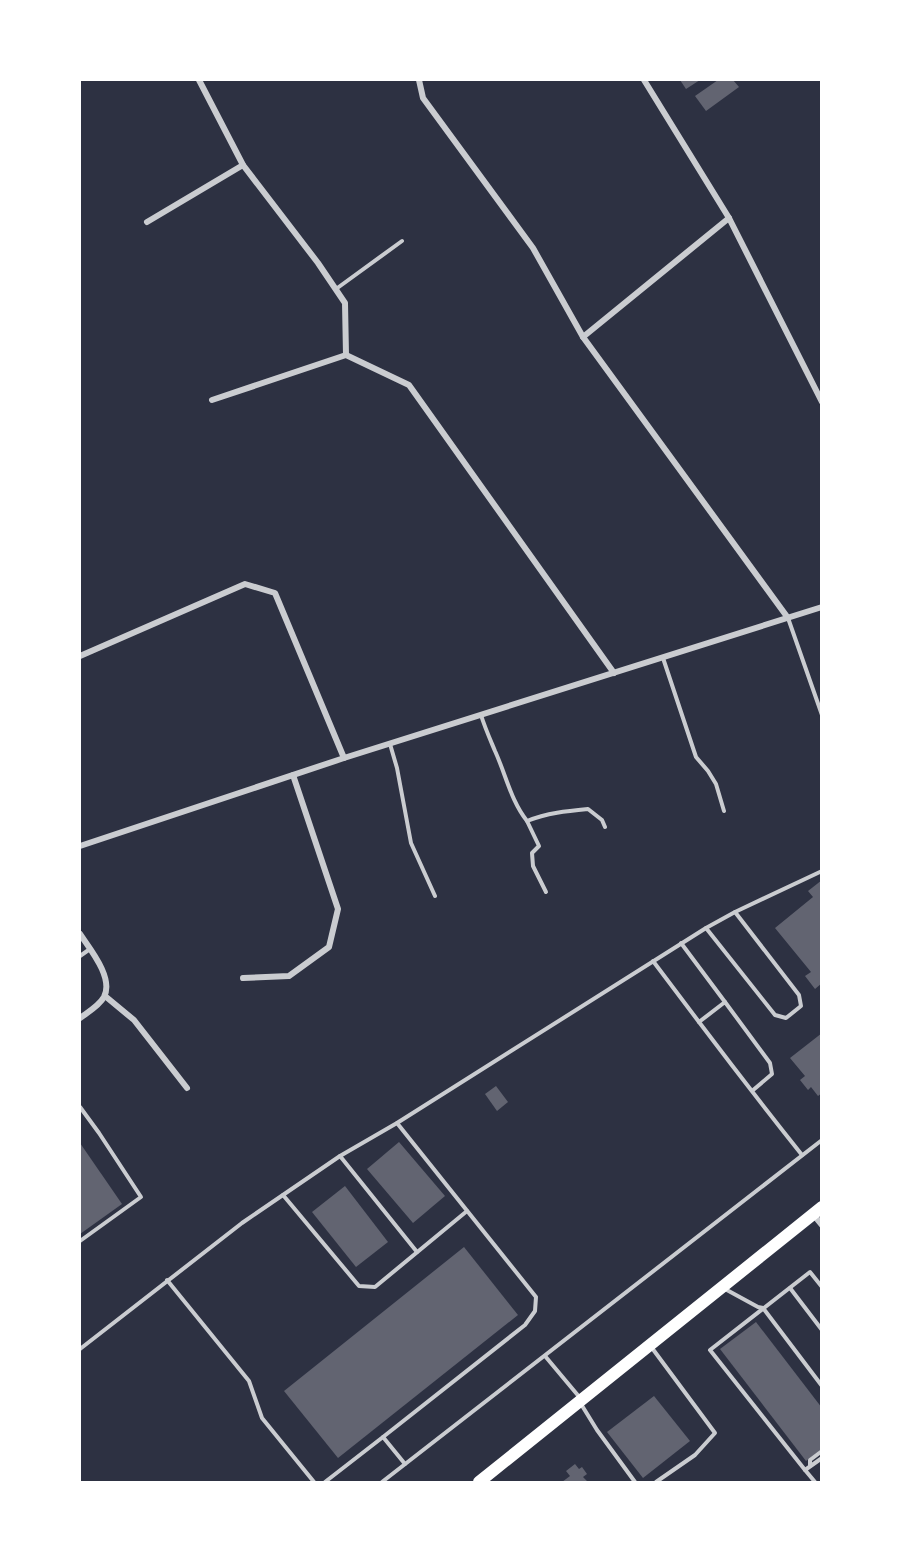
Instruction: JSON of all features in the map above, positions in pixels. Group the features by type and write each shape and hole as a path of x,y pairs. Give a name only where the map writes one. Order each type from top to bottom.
{"main road":[{"path":"479,1482 817,1210"}],"street":[{"path":"199,80 243,165 318,263 345,303 346,355"},
{"path":"419,80 423,98 533,248 583,338 788,618"},
{"path":"644,80 729,218 822,402"},
{"path":"147,222 243,165"},
{"path":"583,338 729,218"},
{"path":"212,400 346,355 409,385 614,673"},
{"path":"80,656 245,584 275,593 344,758"},
{"path":"80,846 344,758 822,607"},
{"path":"243,978 289,976 329,947 338,909 293,775"},
{"path":"80,934 96,957 106,979 105,996 80,1018"},
{"path":"105,996 134,1020 187,1088"},
{"path":"817,1210 822,1225"}],"lane":[{"path":"336,289 402,241"},
{"path":"788,618 819,700 822,715"},
{"path":"663,658 696,757 716,784 724,811"},
{"path":"481,715 519,812 527,821 539,846 532,853 533,866 546,892"},
{"path":"390,744 397,768 411,843 435,896"},
{"path":"527,821 541,815 588,809 602,820 605,827"},
{"path":"80,1349 242,1223 340,1156 397,1123 706,928 735,912 822,872"},
{"path":"706,928 776,1015 786,1018 801,1006 799,995 735,912"},
{"path":"681,943 770,1063 772,1074 752,1091"},
{"path":"80,956 90,949"},
{"path":"653,961 802,1155"},
{"path":"699,1022 725,1002"},
{"path":"80,1107 141,1197 80,1241"},
{"path":"325,1482 525,1325 535,1311 536,1297 397,1123"},
{"path":"382,1482 822,1140"},
{"path":"340,1156 417,1252"},
{"path":"283,1195 360,1286 375,1287 467,1211"},
{"path":"814,1482 710,1350 810,1272 822,1287"},
{"path":"167,1280 249,1381 262,1418 314,1482"},
{"path":"722,1287 763,1308 822,1386"},
{"path":"790,1288 822,1330"},
{"path":"650,1345 715,1433 694,1455 656,1482"},
{"path":"544,1356 580,1401 597,1430 635,1482"},
{"path":"382,1437 405,1464"},
{"path":"810,1467 810,1460 822,1451"},
{"path":"805,1470 822,1458"}],"building":[{"path":"680,80 700,80 686,89"},
{"path":"718,80 733,80 739,87 706,111 695,96"},
{"path":"822,880 822,983 815,989 805,976 811,972 775,928 813,897 808,891"},
{"path":"822,1033 822,1093 818,1096 811,1087 808,1090 800,1080 805,1076 790,1058"},
{"path":"496,1086 508,1102 497,1111 485,1094"},
{"path":"399,1142 445,1196 413,1223 367,1169"},
{"path":"80,1143 122,1204 80,1234"},
{"path":"345,1186 388,1242 356,1267 312,1212"},
{"path":"464,1247 518,1315 338,1458 284,1391"},
{"path":"756,1322 822,1408 822,1449 806,1461 720,1349"},
{"path":"654,1396 690,1441 643,1478 607,1432"},
{"path":"575,1464 579,1469 582,1467 587,1474 583,1477 588,1482 562,1482 570,1476 566,1471"}]}
